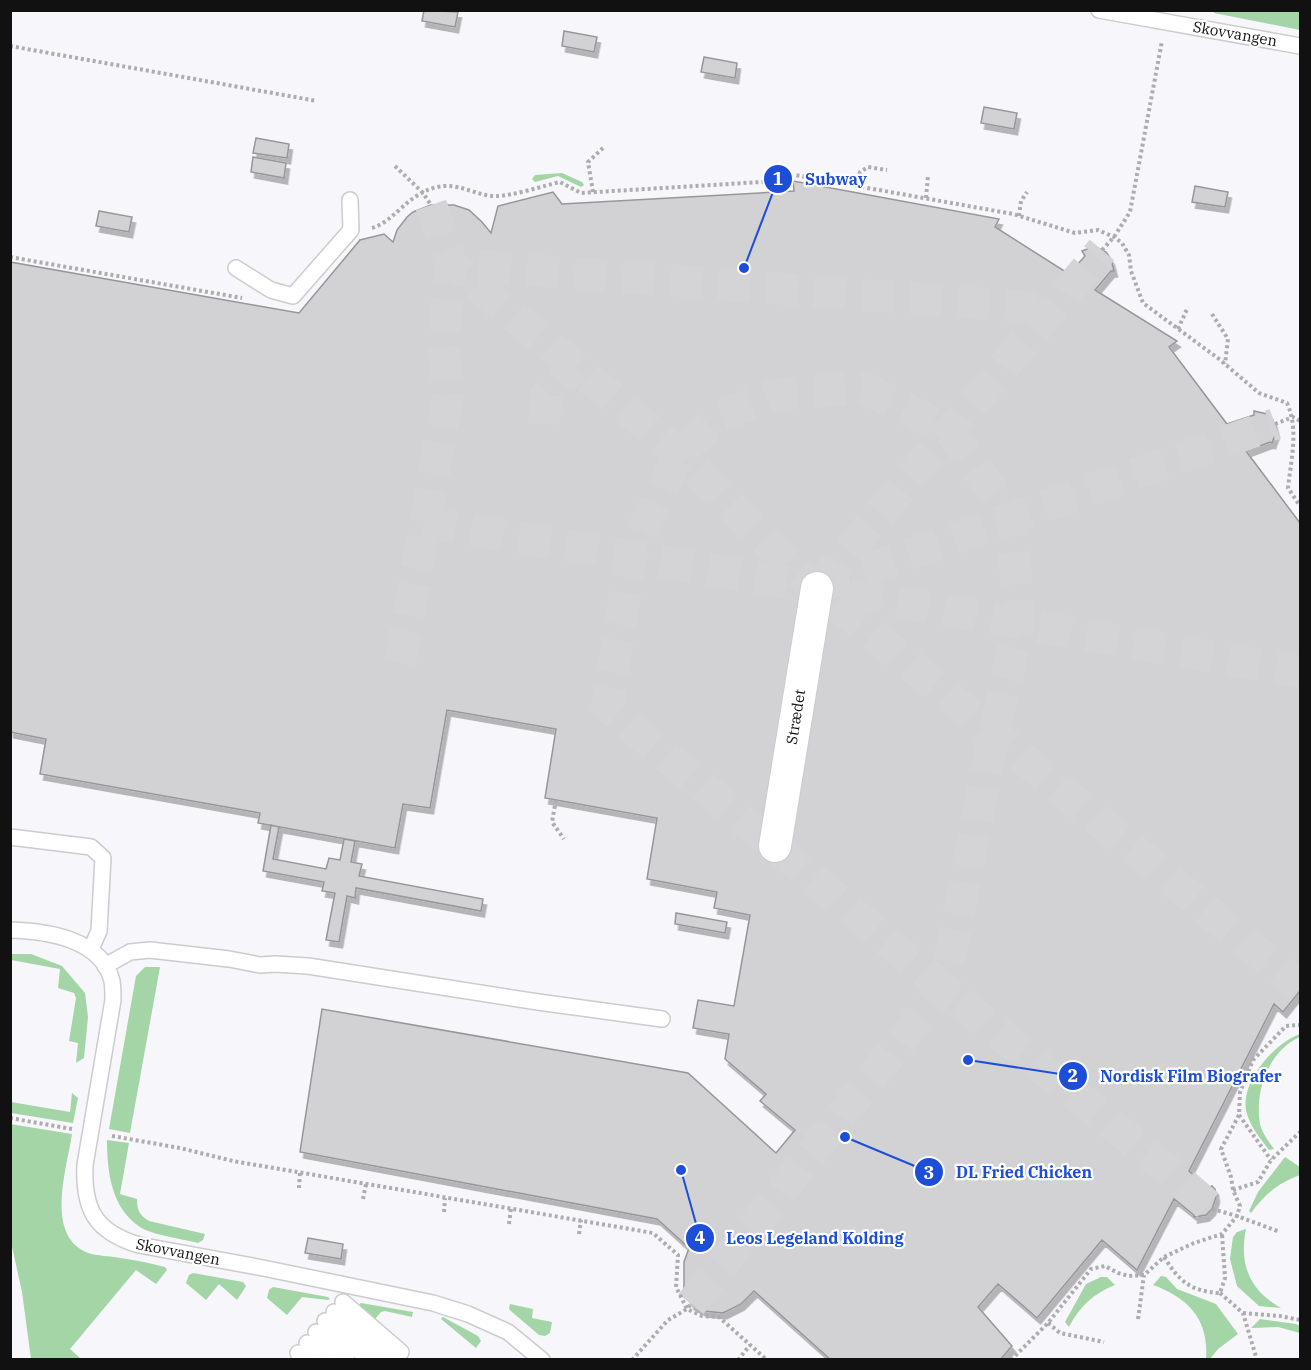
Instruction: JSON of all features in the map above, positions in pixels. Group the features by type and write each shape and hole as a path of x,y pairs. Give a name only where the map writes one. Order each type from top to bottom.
{"street":[{"name":"Strædet","path":"775,846 817,588"}],"lane":[{"name":"Skovvangen","path":"1100,10 1300,46"},
{"path":"236,268 271,290 293,296 351,230 350,200"},
{"path":"10,837 91,847 103,858 99,930 91,950"},
{"name":"Skovvangen","path":"10,930 48,934 75,942 91,950 105,966 112,981 113,1000 90,1132 84,1185 87,1202 95,1220 109,1233 139,1245 433,1303 468,1314 508,1332 542,1359"},
{"path":"105,966 130,952 150,950 260,965 308,966 662,1019"},
{"path":"318,1332 395,1356"},
{"path":"318,1332 326,1359"},
{"path":"318,1332 347,1359"},
{"path":"318,1332 369,1359"}],"path":[{"path":"1102,250 1114,237 1130,212 1165,22"},
{"path":"10,46 317,101"},
{"path":"592,192 588,162 603,148"},
{"path":"395,166 423,193 431,205"},
{"path":"857,186 860,172 868,167 887,170"},
{"path":"370,229 380,226 410,199 438,187 463,187 495,196 560,182 581,193 777,181 795,175 1019,216 1075,233 1098,230 1122,243 1129,255 1131,271 1143,303 1224,364 1258,393 1287,403 1293,417 1294,433 1288,488 1300,506"},
{"path":"926,198 928,176"},
{"path":"1019,216 1021,201 1028,192"},
{"path":"10,257 233,297"},
{"path":"1178,329 1188,307"},
{"path":"1212,314 1228,339 1224,364"},
{"path":"1275,423 1293,417 1300,420"},
{"path":"556,800 552,822 564,839"},
{"path":"1011,1359 1048,1323 1091,1269 1106,1266 1118,1273 1130,1276 1144,1275 1164,1257 1194,1243 1222,1234 1237,1216 1240,1206 1221,1149 1239,1115 1240,1092 1253,1060 1286,1026 1300,1025"},
{"path":"1239,1115 1271,1160"},
{"path":"10,1118 366,1184 653,1233 678,1255 676,1287 687,1309 702,1316 719,1317 767,1359"},
{"path":"1233,1190 1258,1182 1271,1160 1300,1132"},
{"path":"299,1188 300,1172"},
{"path":"363,1199 366,1184"},
{"path":"444,1212 445,1198"},
{"path":"509,1224 511,1208"},
{"path":"1212,1209 1280,1232"},
{"path":"579,1234 580,1220"},
{"path":"1220,1293 1225,1278 1222,1234"},
{"path":"1164,1257 1176,1276 1201,1291 1220,1293 1243,1313 1257,1359"},
{"path":"1138,1319 1144,1275"},
{"path":"632,1359 668,1320 687,1309 691,1304"},
{"path":"1243,1313 1300,1320"},
{"path":"1048,1323 1060,1333 1104,1342"},
{"path":"738,1359 750,1345"}],"green space":[{"path":"1214,11 1300,11 1300,30 1214,13"},
{"path":"562,173 584,185 581,187 558,176 535,182 532,179 535,175"},
{"path":"11,954 31,954 62,966 85,993 88,1017 84,1058 76,1063 78,1043 69,1041 76,998 74,993 58,988 60,969 11,960"},
{"path":"145,967 160,967 130,1133 109,1129 136,976"},
{"path":"1300,1034 1300,1037 1289,1043 1272,1062 1262,1086 1259,1099 1260,1124 1274,1149 1269,1150 1256,1133 1247,1114 1248,1090 1260,1066 1269,1055 1279,1046"},
{"path":"72,1093 78,1098 73,1123 11,1113 11,1102 70,1112"},
{"path":"10,1124 72,1134 63,1182 62,1217 66,1232 74,1244 88,1253 148,1263 165,1267 167,1270 156,1284 136,1270 70,1349 81,1359 31,1359 22,1292 11,1242"},
{"path":"107,1140 129,1143 120,1194 137,1199 139,1212 149,1221 205,1234 203,1240 198,1243 145,1230 130,1219 123,1210 113,1188 108,1164"},
{"path":"1285,1157 1300,1167 1300,1175 1272,1190 1251,1213 1249,1211 1258,1192"},
{"path":"1246,1229 1244,1254 1249,1275 1261,1293 1281,1308 1259,1306 1237,1286 1230,1259 1233,1237 1237,1232"},
{"path":"193,1273 243,1282 246,1286 237,1300 219,1284 206,1300 186,1283 189,1275"},
{"path":"1161,1276 1166,1277 1177,1289 1216,1304 1238,1334 1218,1349 1210,1359 1206,1359 1206,1345 1200,1322 1186,1304 1166,1290 1153,1285"},
{"path":"1101,1277 1107,1277 1115,1285 1100,1292 1088,1302 1077,1313 1069,1327 1065,1322 1086,1284"},
{"path":"273,1287 330,1299 302,1297 287,1315 267,1298 269,1290"},
{"path":"361,1303 413,1312 412,1317 385,1311 375,1319 358,1306"},
{"path":"510,1304 533,1309 532,1318 552,1322 550,1333 545,1336 539,1335 509,1309"},
{"path":"443,1317 478,1336 481,1341 476,1348 441,1319"},
{"path":"1260,1319 1296,1324 1300,1326 1300,1333 1278,1327 1251,1328"}],"building":[{"path":"424,10 458,12 455,27 422,21"},
{"path":"564,31 597,37 594,52 562,46"},
{"path":"704,57 737,63 735,78 701,72"},
{"path":"984,107 1017,113 1014,129 981,123"},
{"path":"256,138 289,144 287,158 253,153"},
{"path":"253,157 286,163 284,178 251,172"},
{"path":"793,181 999,219 995,227 1069,274 1085,256 1082,251 1098,248 1106,252 1111,259 1114,271 1111,271 1095,290 1177,341 1169,347 1227,424 1254,415 1254,411 1267,414 1273,420 1276,432 1272,443 1246,451 1300,523 1300,991 1283,1012 1274,1004 1189,1171 1208,1188 1212,1186 1215,1189 1216,1197 1212,1209 1206,1215 1194,1217 1174,1199 1137,1270 1102,1240 1037,1318 998,1284 978,1307 1012,1346 1000,1360 831,1360 754,1291 741,1304 723,1313 704,1311 691,1304 684,1288 684,1262 689,1248 657,1219 300,1152 322,1009 688,1073 776,1153 795,1130 760,1101 766,1094 725,1059 729,1034 693,1028 698,1000 734,1006 750,915 714,908 717,892 647,879 657,818 545,798 556,729 447,710 430,808 403,804 395,848 258,823 260,813 40,774 46,739 10,732 10,262 299,313 360,240 384,234 393,242 397,230 407,217 431,205 454,205 469,210 491,233 498,206 553,192 562,204 794,191"},
{"path":"1195,186 1228,192 1225,207 1192,202"},
{"path":"99,211 132,217 129,232 96,226"},
{"path":"271,825 279,827 273,859 326,869 329,858 340,860 344,839 355,841 351,862 362,864 359,876 483,899 481,911 356,888 355,898 347,896 339,942 326,940 335,893 322,891 324,882 263,871"},
{"path":"676,913 727,922 725,933 675,924"},
{"path":"308,1238 343,1244 341,1259 305,1253"}],"tunnel":[{"path":"431,205 451,264 679,453 785,560 817,588 1300,987"},
{"path":"818,587 1102,250"},
{"path":"400,663 448,396 443,342 451,264 1053,309"},
{"path":"544,424 546,395 575,367"},
{"path":"691,1304 944,987 994,733 1019,623 1012,518 950,431 864,388 778,394 720,416 679,453 631,556 607,707 853,913 903,954 952,995 1028,1058 1161,1164 1212,1209"},
{"path":"818,587 1275,424"},
{"path":"424,522 1300,672"}],"place":[{"name":"Subway","path":"744,268"},
{"name":"Nordisk Film Biografer","path":"968,1060"},
{"name":"DL Fried Chicken","path":"845,1137"},
{"name":"Leos Legeland Kolding","path":"681,1170"}]}
